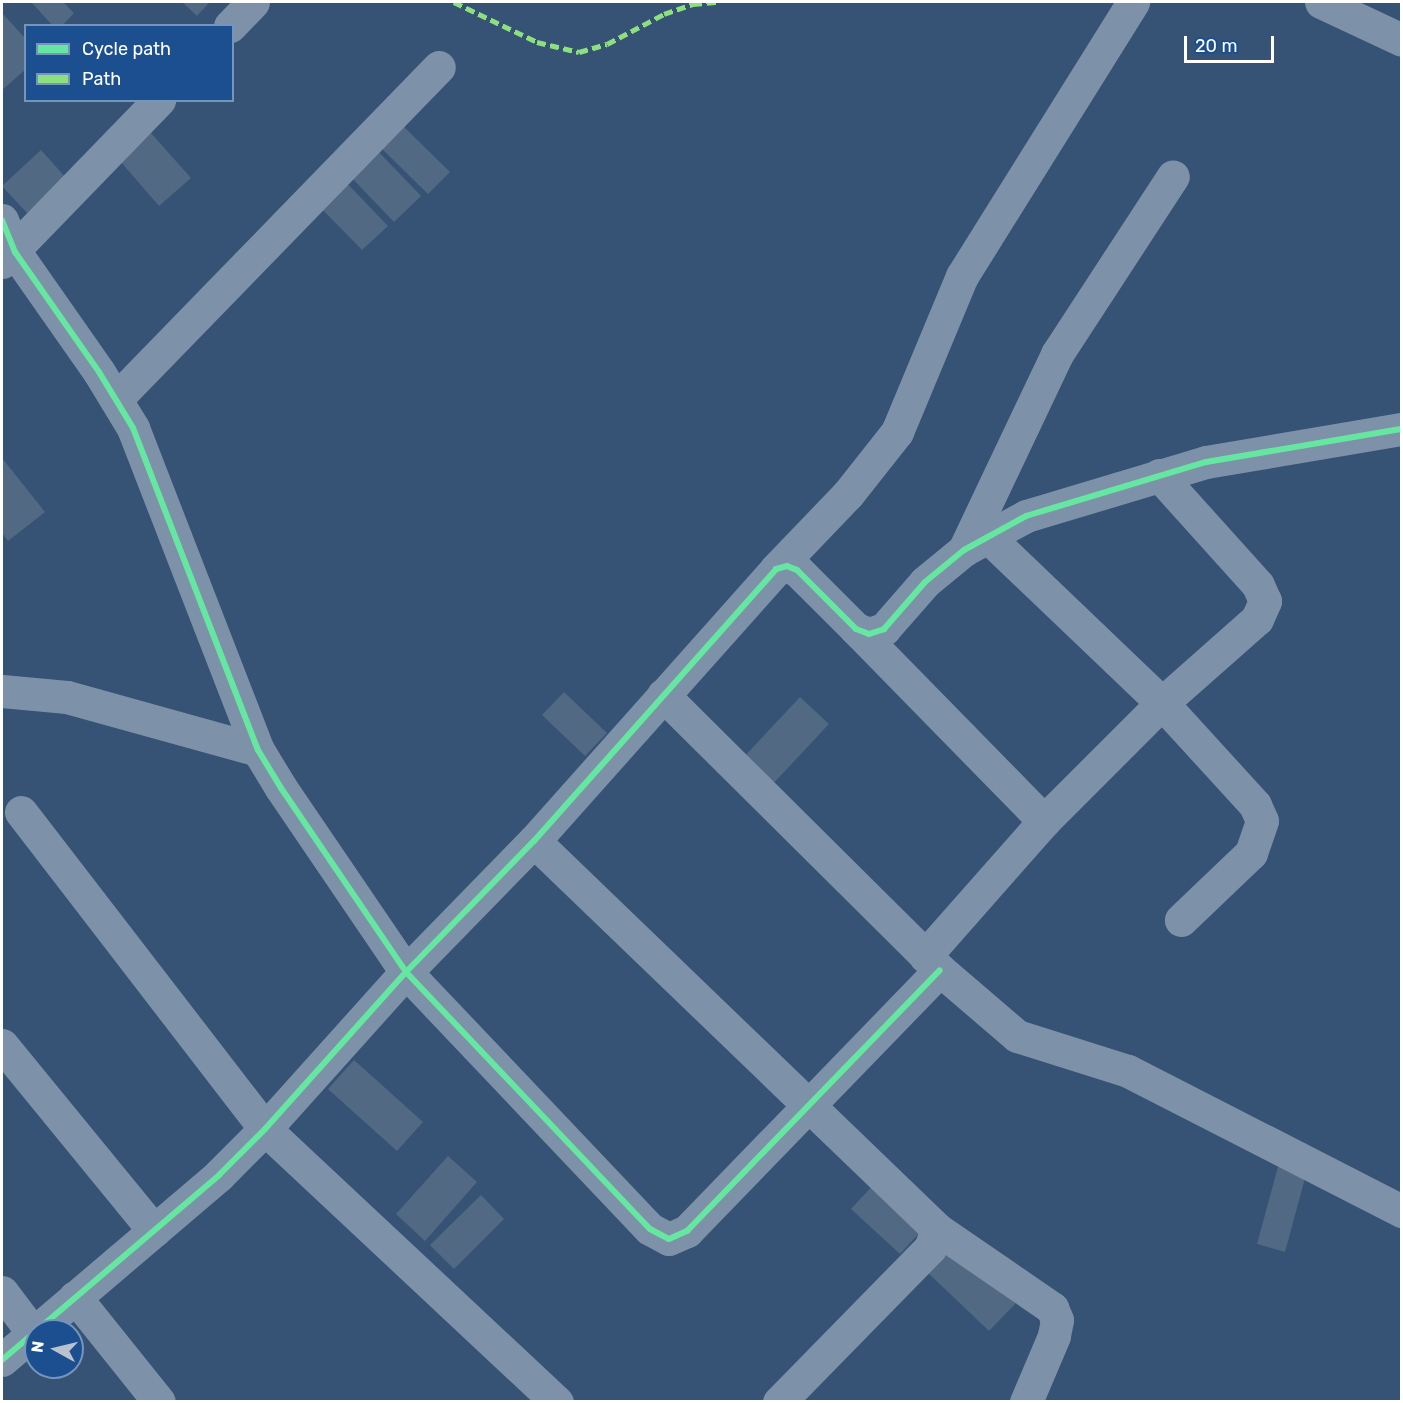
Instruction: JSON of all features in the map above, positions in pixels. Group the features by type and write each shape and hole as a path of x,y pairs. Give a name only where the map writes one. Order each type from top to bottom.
{"street":[{"path":"232,24 253,2"},
{"path":"50,1319 154,1231 265,1129 406,972 534,841 776,569 848,494 897,432 962,276 1133,2"},
{"path":"1321,2 1401,40"},
{"path":"116,399 317,187 439,67"},
{"path":"8,257 157,102"},
{"path":"975,542 1057,354 1173,176"},
{"path":"2,220 8,257 116,399 159,489 258,750 406,972 650,1229 669,1239 687,1231 810,1105 933,963 1044,821 1162,703 1247,630 1265,601 1258,585 1159,475"},
{"path":"856,629 869,634 884,629 925,582 975,542 1026,516 1206,462 1401,429"},
{"path":"975,542 1162,703 1255,805 1262,821 1251,853 1181,920"},
{"path":"776,569 787,566 797,570 1044,821"},
{"path":"2,691 67,697 258,750"},
{"path":"663,695 933,963 1017,1036 1128,1071 1401,1211"},
{"path":"21,812 265,1129 557,1401"},
{"path":"534,841 937,1229 1052,1308 1058,1320 1054,1336 1026,1401"},
{"path":"2,1045 154,1231"},
{"path":"779,1401 930,1248 937,1229"},
{"path":"2,1292 24,1321"},
{"path":"75,1298 159,1401"},
{"path":"2,1360 24,1341"}],"building":[{"path":"31,2 63,2 74,13 64,24 51,24"},
{"path":"182,2 210,2 197,16"},
{"path":"2,13 24,37 24,71 2,90"},
{"path":"399,122 450,172 428,194 378,145"},
{"path":"151,133 191,178 159,206 120,161"},
{"path":"373,146 421,196 394,222 346,172"},
{"path":"41,150 67,179 28,214 2,186"},
{"path":"341,177 388,226 362,250 315,202"},
{"path":"2,458 45,512 8,541 2,533"},
{"path":"564,692 607,733 585,756 542,715"},
{"path":"800,697 829,724 770,787 741,760"},
{"path":"354,1060 423,1122 397,1151 328,1089"},
{"path":"448,1156 477,1182 425,1241 396,1214"},
{"path":"1279,1163 1307,1171 1285,1252 1257,1244"},
{"path":"876,1182 925,1227 900,1254 851,1209"},
{"path":"481,1195 504,1219 454,1269 430,1245"},
{"path":"952,1242 1016,1303 989,1331 925,1270"}],"marked path":[{"path":"454,2 537,42 579,52 607,44 664,14 693,4 718,2"}],"cycle path":[{"path":"2,220 15,252 99,372 133,428 258,750 281,788 406,972 650,1229 669,1239 687,1231 940,970"},
{"path":"2,1360 219,1175 265,1129 406,972 534,841 776,569 787,566 797,570 856,629 869,634 884,629 925,582 964,550 1026,516 1206,462 1402,429"}]}
